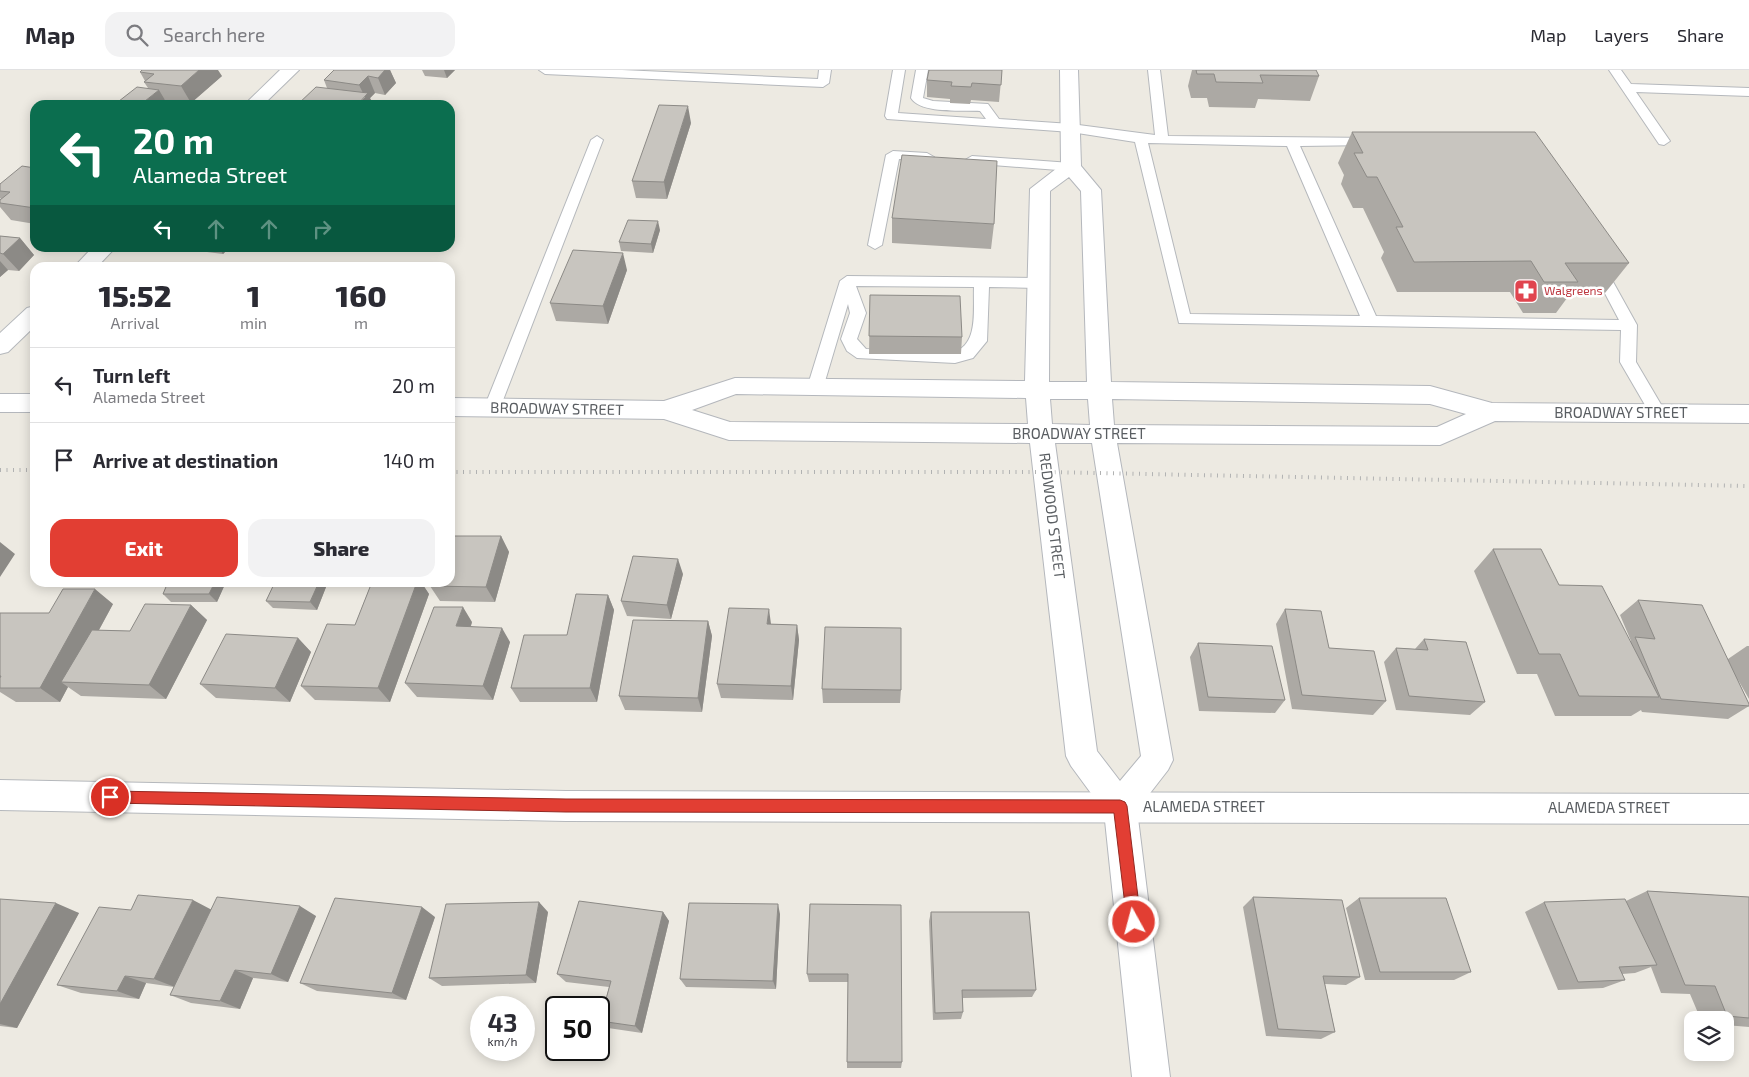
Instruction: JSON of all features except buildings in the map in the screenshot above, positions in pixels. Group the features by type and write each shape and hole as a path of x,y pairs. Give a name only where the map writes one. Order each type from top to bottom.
{"main road":[{"path":"258,100 290,70"},
{"path":"1069,70 1071,167 1091,190 1099,390 1103,434 1158,760 1120,806 1151,1077"},
{"name":"REDWOOD STREET","path":"1071,167 1040,189 1037,282 1037,389 1040,434 1082,756 1120,806"},
{"path":"89,262 100,252"},
{"path":"0,346 30,318"},
{"name":"BROADWAY STREET","path":"665,410 735,386 1430,395 1492,412 1749,414"},
{"path":"0,403 30,403"},
{"name":"BROADWAY STREET","path":"455,407 665,410 729,431 1440,436 1492,412"},
{"name":"ALAMEDA STREET","path":"0,795 566,806 1749,809"}],"lane":[{"path":"545,70 759,75 823,83 825,70"},
{"path":"899,70 891,116 1071,128 1141,139 1292,142 1390,141"},
{"path":"922,70 917,98 919,101 932,104 984,107 995,123"},
{"path":"1154,70 1162,140"},
{"path":"1615,70 1664,141"},
{"path":"1628,88 1749,92"},
{"path":"1141,139 1184,319 1629,325"},
{"path":"492,408 597,140"},
{"path":"1292,142 1370,321"},
{"path":"875,246 893,155 942,158"},
{"path":"962,160 1071,167"},
{"path":"1588,249 1629,325 1628,362 1658,413"},
{"path":"847,281 1037,282"},
{"path":"847,281 858,312 849,339 853,347 862,354 955,358 967,354 979,341 982,282"},
{"path":"815,388 847,281"}],"railway":[{"path":"0,470 30,470"},
{"path":"455,472 1046,472 1749,486"}],"place":[{"name":"Walgreens","path":"1526,291"}],"route":[{"path":"110,797 566,806 1120,806 1134,922"}]}
